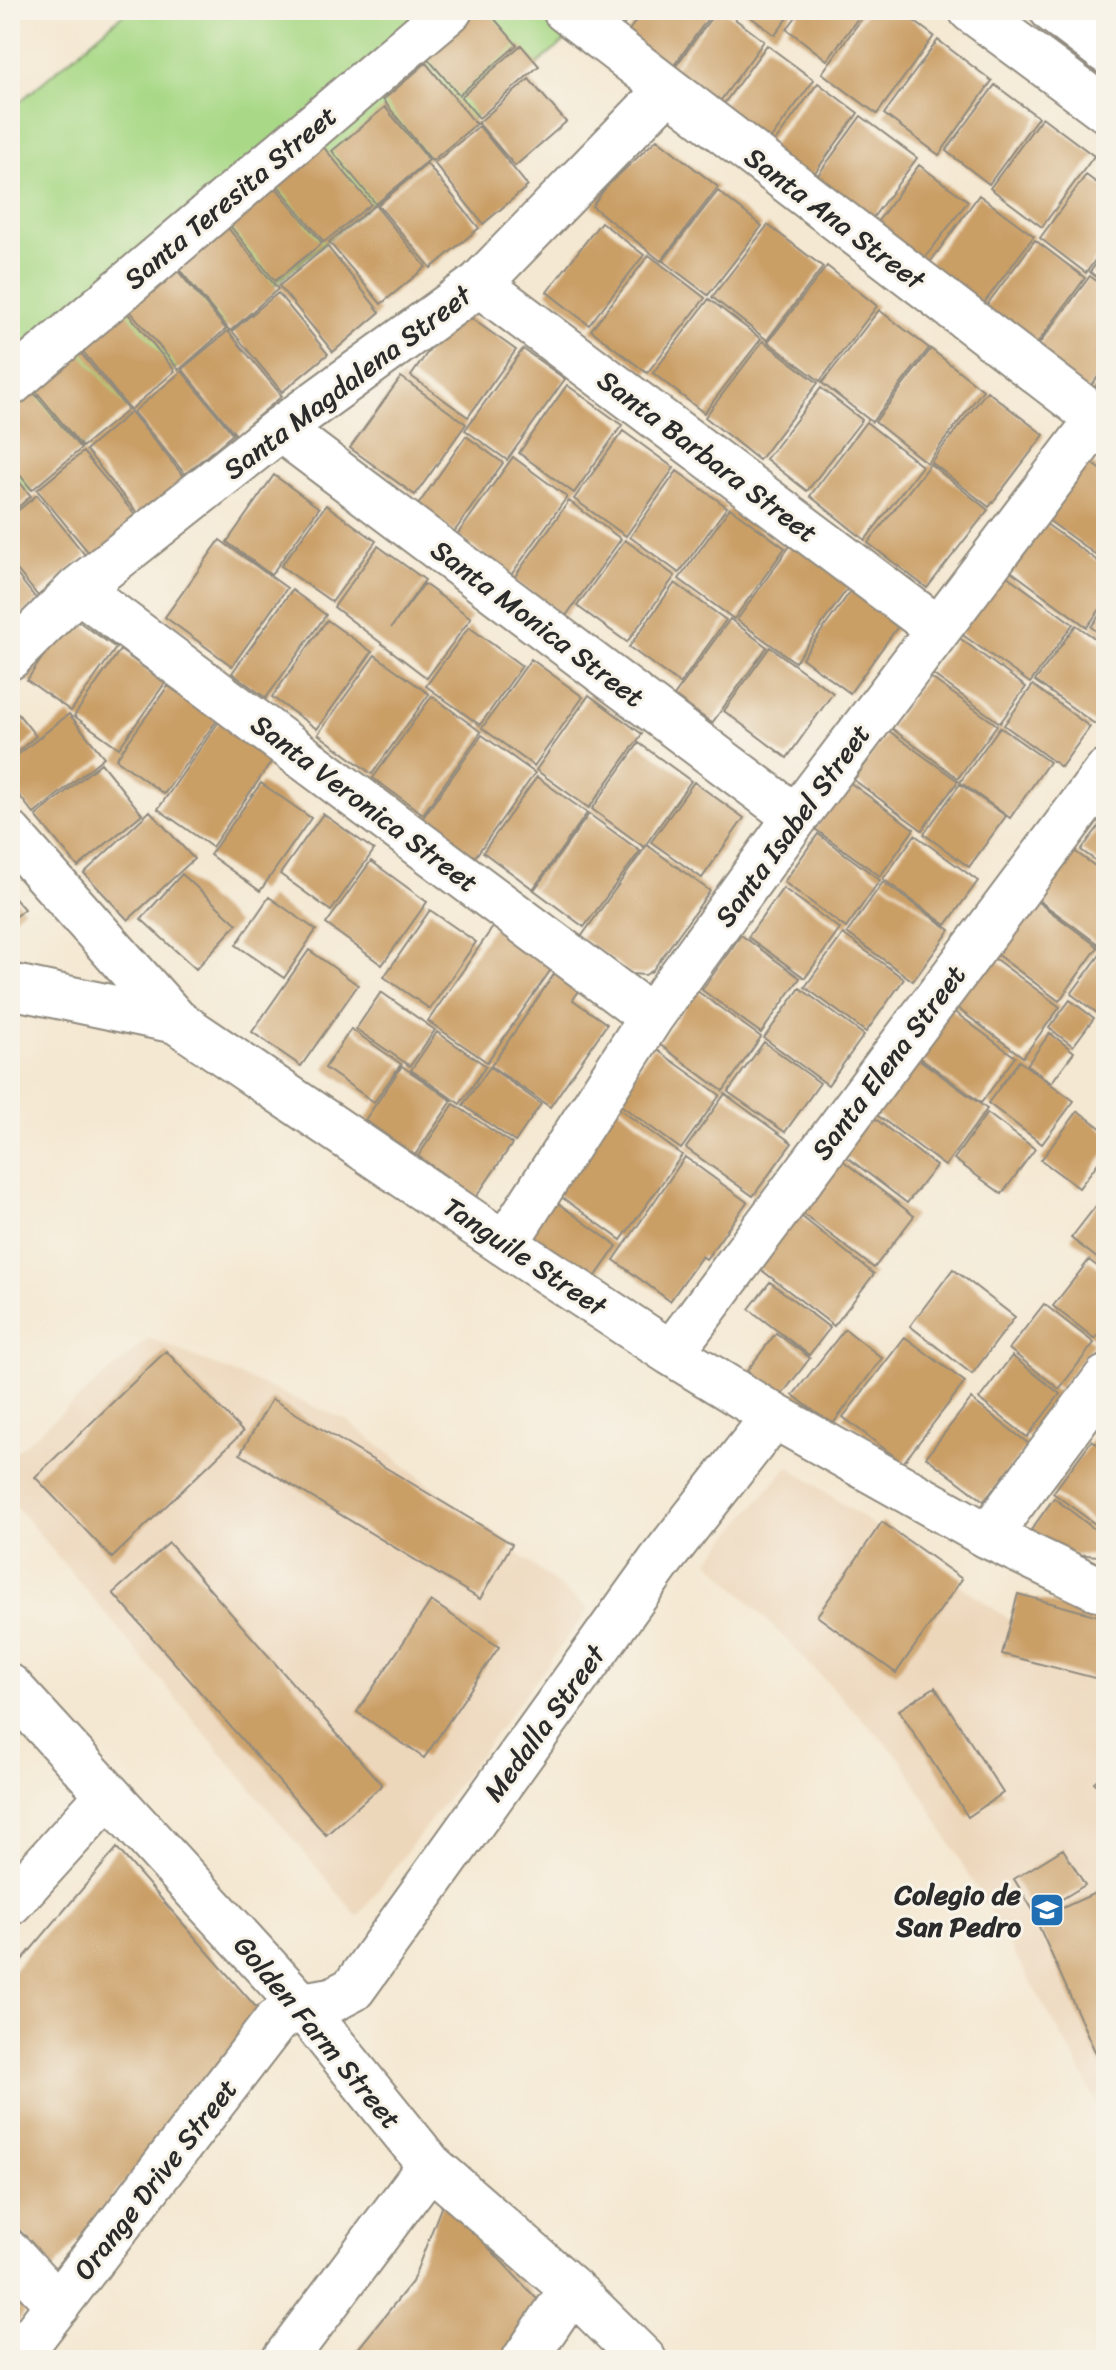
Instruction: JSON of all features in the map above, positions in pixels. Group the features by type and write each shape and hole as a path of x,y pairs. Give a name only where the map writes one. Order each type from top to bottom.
{"street":[{"name":"Santa Teresita Street","path":"10,384 450,10"},
{"name":"Santa Ana Street","path":"565,10 1102,422"},
{"path":"971,10 1106,110"},
{"path":"1052,10 1106,51"},
{"name":"Santa Magdalena Street","path":"10,657 78,589 280,429 479,284 668,89"},
{"name":"Santa Barbara Street","path":"479,284 937,628"},
{"name":"Santa Isabel Street","path":"505,1244 651,1017 796,817 937,628 1102,422"},
{"name":"Santa Monica Street","path":"280,429 796,817"},
{"name":"Santa Veronica Street","path":"78,589 651,1017"},
{"name":"Santa Elena Street","path":"671,1353 1106,772"},
{"name":"Tanguile Street","path":"10,834 176,1021 505,1244 671,1353 774,1416 988,1536 1097,1588 1106,1589"},
{"path":"10,986 176,1021"},
{"path":"988,1536 1106,1378"},
{"name":"Medalla Street","path":"301,2005 332,2000 353,1989 661,1560 774,1416"},
{"name":"Golden Farm Street","path":"10,1687 301,2005 430,2165 572,2289 644,2360"},
{"path":"10,1903 107,1796"},
{"name":"Orange Drive Street","path":"15,2360 275,2022 301,2005"},
{"path":"284,2360 430,2165"},
{"path":"10,2253 58,2305"},
{"path":"524,2360 572,2289"}],"shaded area":[{"path":"149,1338 346,1420 589,1609 358,1917 10,1499 10,1457"},
{"name":"Colegio de San Pedro","path":"788,1466 1029,1633 1106,1647 1106,2123 1075,2059 902,1760 709,1560"}],"green space":[{"path":"128,10 602,10 10,507 10,110"}],"building":[{"path":"473,10 487,10 517,45 459,95 423,53"},
{"path":"569,10 635,10 611,42"},
{"path":"644,10 714,10 664,79 618,45"},
{"path":"717,10 723,10 764,41 710,115 665,81"},
{"path":"741,10 794,10 775,35"},
{"path":"801,10 864,10 827,60 787,29"},
{"path":"868,10 899,10 934,36 877,114 822,73"},
{"path":"938,40 992,81 939,155 884,114"},
{"path":"521,45 539,66 479,118 461,97"},
{"path":"767,45 814,80 761,152 714,117"},
{"path":"426,63 476,124 432,161 383,100"},
{"path":"529,79 566,122 515,166 478,123"},
{"path":"818,83 858,113 803,189 763,158"},
{"path":"995,85 1038,117 989,184 946,151"},
{"path":"385,107 429,160 376,204 332,151"},
{"path":"861,116 917,158 863,231 807,190"},
{"path":"1042,117 1094,156 1042,227 990,188"},
{"path":"479,126 528,186 483,224 434,163"},
{"path":"316,138 371,204 324,242 270,176"},
{"path":"657,139 718,187 661,261 592,206 607,186"},
{"path":"427,164 479,228 431,268 378,205"},
{"path":"919,165 968,201 915,271 867,236"},
{"path":"1086,175 1106,190 1106,245 1086,273 1040,238"},
{"path":"268,178 322,243 275,281 222,216"},
{"path":"718,191 762,226 708,295 663,261"},
{"path":"979,195 1034,236 972,319 918,279"},
{"path":"375,205 426,267 381,304 329,242"},
{"path":"219,217 278,289 230,331 169,257"},
{"path":"601,222 644,255 589,325 547,292"},
{"path":"768,225 823,267 767,340 712,297"},
{"path":"1035,240 1085,278 1031,352 980,314"},
{"path":"327,246 380,312 333,352 279,286"},
{"path":"1106,250 1106,284 1090,272"},
{"path":"649,255 705,298 647,373 591,330"},
{"path":"168,259 226,329 179,370 120,299"},
{"path":"827,266 877,306 820,381 768,342"},
{"path":"1090,276 1106,288 1106,366 1084,395 1031,355"},
{"path":"278,293 328,354 282,392 232,331"},
{"path":"709,299 761,339 704,413 653,373"},
{"path":"121,305 175,371 130,410 76,343"},
{"path":"458,309 516,350 468,417 411,376"},
{"path":"879,310 929,348 872,422 822,383"},
{"path":"228,331 282,396 236,435 182,369"},
{"path":"763,341 818,383 759,460 705,417"},
{"path":"75,346 128,410 82,447 30,384"},
{"path":"523,349 565,379 507,460 465,430"},
{"path":"931,349 983,390 927,463 875,422"},
{"path":"182,371 233,434 185,474 133,412"},
{"path":"1106,372 1106,412 1087,398"},
{"path":"401,377 466,424 415,495 350,448"},
{"path":"567,385 622,425 574,493 519,453"},
{"path":"29,387 81,449 32,490 10,463 10,402"},
{"path":"821,388 862,420 807,491 766,459"},
{"path":"987,391 1044,435 989,507 931,462"},
{"path":"131,412 186,479 140,517 86,450"},
{"path":"866,422 922,466 865,540 810,496"},
{"path":"623,431 674,468 626,536 574,499"},
{"path":"466,436 503,463 454,532 418,505"},
{"path":"83,452 140,521 94,559 37,490"},
{"path":"513,457 567,497 511,575 457,535"},
{"path":"1086,459 1106,473 1106,562 1044,517"},
{"path":"930,464 988,510 927,588 868,543"},
{"path":"10,470 31,496 10,514"},
{"path":"677,471 727,507 679,573 630,537"},
{"path":"274,475 319,508 271,575 227,542"},
{"path":"37,495 86,556 38,596 10,561 10,517"},
{"path":"569,501 621,539 565,617 513,579"},
{"path":"326,505 376,541 332,602 281,566"},
{"path":"730,508 785,548 734,619 679,579"},
{"path":"1038,518 1106,567 1106,601 1087,627 1004,566"},
{"path":"220,540 287,588 232,666 165,617"},
{"path":"625,540 675,576 627,642 577,606"},
{"path":"792,543 850,585 795,662 737,620"},
{"path":"378,546 425,580 391,628 424,584 471,618 427,678 334,607"},
{"path":"10,566 38,601 10,623"},
{"path":"1003,573 1073,624 1030,683 960,633"},
{"path":"675,583 726,620 680,684 629,647"},
{"path":"853,588 901,622 850,693 802,658"},
{"path":"292,590 326,615 266,698 232,673"},
{"path":"1106,606 1106,638 1091,627"},
{"path":"71,616 116,648 71,711 27,680"},
{"path":"730,619 767,647 712,723 674,696"},
{"path":"327,620 372,652 317,729 272,697"},
{"path":"1076,625 1106,646 1106,708 1095,724 1035,681"},
{"path":"469,627 522,666 480,725 426,686"},
{"path":"958,637 1026,687 1000,723 931,673"},
{"path":"770,647 833,693 787,758 724,711"},
{"path":"120,650 165,683 119,748 74,716"},
{"path":"375,655 429,694 372,774 318,734"},
{"path":"531,659 583,697 534,766 482,728"},
{"path":"927,675 997,725 958,778 890,727"},
{"path":"1033,685 1090,727 1061,767 1004,725"},
{"path":"168,686 217,720 164,794 116,759"},
{"path":"589,695 642,734 589,808 536,770"},
{"path":"432,696 481,732 423,814 373,778"},
{"path":"10,704 36,736 10,758"},
{"path":"69,714 104,757 34,814 10,784 10,761"},
{"path":"220,720 274,758 212,847 158,809"},
{"path":"1000,727 1049,762 1010,818 960,782"},
{"path":"889,731 958,781 922,830 854,780"},
{"path":"482,735 535,773 475,857 422,819"},
{"path":"639,743 691,781 644,847 592,809"},
{"path":"101,763 142,814 78,867 36,816"},
{"path":"537,777 587,813 533,889 483,852"},
{"path":"694,782 744,818 702,878 651,842"},
{"path":"849,782 914,829 880,876 815,829"},
{"path":"261,783 311,818 260,891 210,855"},
{"path":"960,784 1006,816 969,867 924,834"},
{"path":"150,811 194,859 128,920 84,873"},
{"path":"323,814 374,850 331,911 280,874"},
{"path":"589,814 640,851 584,927 534,890"},
{"path":"1106,817 1106,868 1081,850"},
{"path":"818,834 880,880 846,928 784,882"},
{"path":"915,835 978,881 946,925 883,879"},
{"path":"647,845 710,891 652,971 645,975 632,974 581,937"},
{"path":"1066,845 1106,874 1106,950 1030,894"},
{"path":"371,861 427,902 382,965 326,924"},
{"path":"182,874 237,924 196,969 141,919"},
{"path":"883,882 950,930 913,981 847,933"},
{"path":"783,888 840,929 805,978 748,937"},
{"path":"10,893 24,909 10,921"},
{"path":"269,897 316,930 284,978 236,945"},
{"path":"1031,897 1098,947 1059,1001 991,950"},
{"path":"430,910 476,942 430,1009 384,977"},
{"path":"493,927 552,968 487,1062 428,1021"},
{"path":"843,934 904,979 866,1032 805,987"},
{"path":"741,935 800,978 761,1033 702,990"},
{"path":"309,950 358,985 301,1066 252,1032"},
{"path":"1102,952 1106,955 1104,1018 1071,994"},
{"path":"990,955 1060,1007 1023,1057 953,1005"},
{"path":"557,970 581,987 573,1000 607,1024 550,1107 491,1066"},
{"path":"800,988 864,1035 828,1085 764,1038"},
{"path":"697,991 761,1037 723,1091 659,1044"},
{"path":"381,992 435,1030 410,1066 356,1029"},
{"path":"1070,1000 1094,1018 1073,1046 1049,1028"},
{"path":"948,1007 1015,1057 981,1103 914,1053"},
{"path":"351,1029 401,1064 374,1102 325,1068"},
{"path":"437,1032 486,1066 460,1104 411,1070"},
{"path":"1050,1033 1074,1052 1051,1083 1027,1065"},
{"path":"764,1042 820,1083 785,1132 728,1092"},
{"path":"653,1047 720,1095 681,1149 615,1101"},
{"path":"913,1055 987,1109 945,1166 873,1112"},
{"path":"1019,1061 1074,1101 1042,1144 988,1103"},
{"path":"402,1066 452,1101 415,1155 365,1120"},
{"path":"490,1067 541,1104 515,1142 463,1105"},
{"path":"725,1094 792,1143 753,1196 686,1148"},
{"path":"610,1102 682,1155 621,1240 549,1188"},
{"path":"454,1104 512,1144 476,1197 418,1156"},
{"path":"1078,1111 1106,1132 1106,1152 1079,1188 1041,1160"},
{"path":"868,1113 936,1166 907,1203 839,1151"},
{"path":"987,1113 1035,1149 1002,1194 954,1159"},
{"path":"837,1156 914,1216 874,1268 797,1209"},
{"path":"685,1157 747,1202 706,1259 702,1256 670,1301 614,1260"},
{"path":"1106,1193 1106,1265 1071,1238"},
{"path":"552,1199 617,1246 593,1280 528,1233"},
{"path":"796,1212 874,1274 834,1326 755,1265"},
{"path":"1089,1260 1106,1273 1106,1324 1095,1339 1053,1306"},
{"path":"953,1269 1015,1317 972,1374 910,1326"},
{"path":"770,1282 830,1328 809,1355 749,1309"},
{"path":"1044,1304 1094,1343 1059,1389 1009,1349"},
{"path":"845,1329 882,1358 832,1425 793,1395"},
{"path":"776,1333 810,1358 780,1397 747,1371"},
{"path":"905,1337 965,1382 903,1463 843,1417"},
{"path":"166,1351 243,1432 112,1558 35,1477"},
{"path":"1012,1356 1060,1394 1027,1437 979,1399"},
{"path":"272,1399 512,1544 480,1599 240,1454"},
{"path":"971,1399 1029,1444 984,1501 926,1457"},
{"path":"1092,1440 1106,1451 1106,1532 1053,1493"},
{"path":"1054,1498 1106,1538 1098,1556 1063,1553 1031,1530"},
{"path":"882,1522 962,1579 896,1673 817,1616"},
{"path":"169,1543 382,1785 326,1835 113,1593"},
{"path":"1018,1594 1106,1618 1106,1681 1002,1654"},
{"path":"431,1601 499,1647 424,1758 357,1712"},
{"path":"935,1687 1003,1793 968,1817 899,1710"},
{"path":"1106,1772 1106,1795 1094,1782"},
{"path":"117,1848 262,2014 54,2269 10,2220 10,1974"},
{"path":"1063,1849 1085,1885 1036,1915 1014,1879"},
{"path":"1106,1888 1106,2076 1036,1920"},
{"path":"444,2200 549,2312 512,2360 349,2360 412,2282"},
{"path":"10,2272 34,2300 10,2333"}],"place":[{"name":"Colegio de San Pedro","path":"1047,1910"}]}
